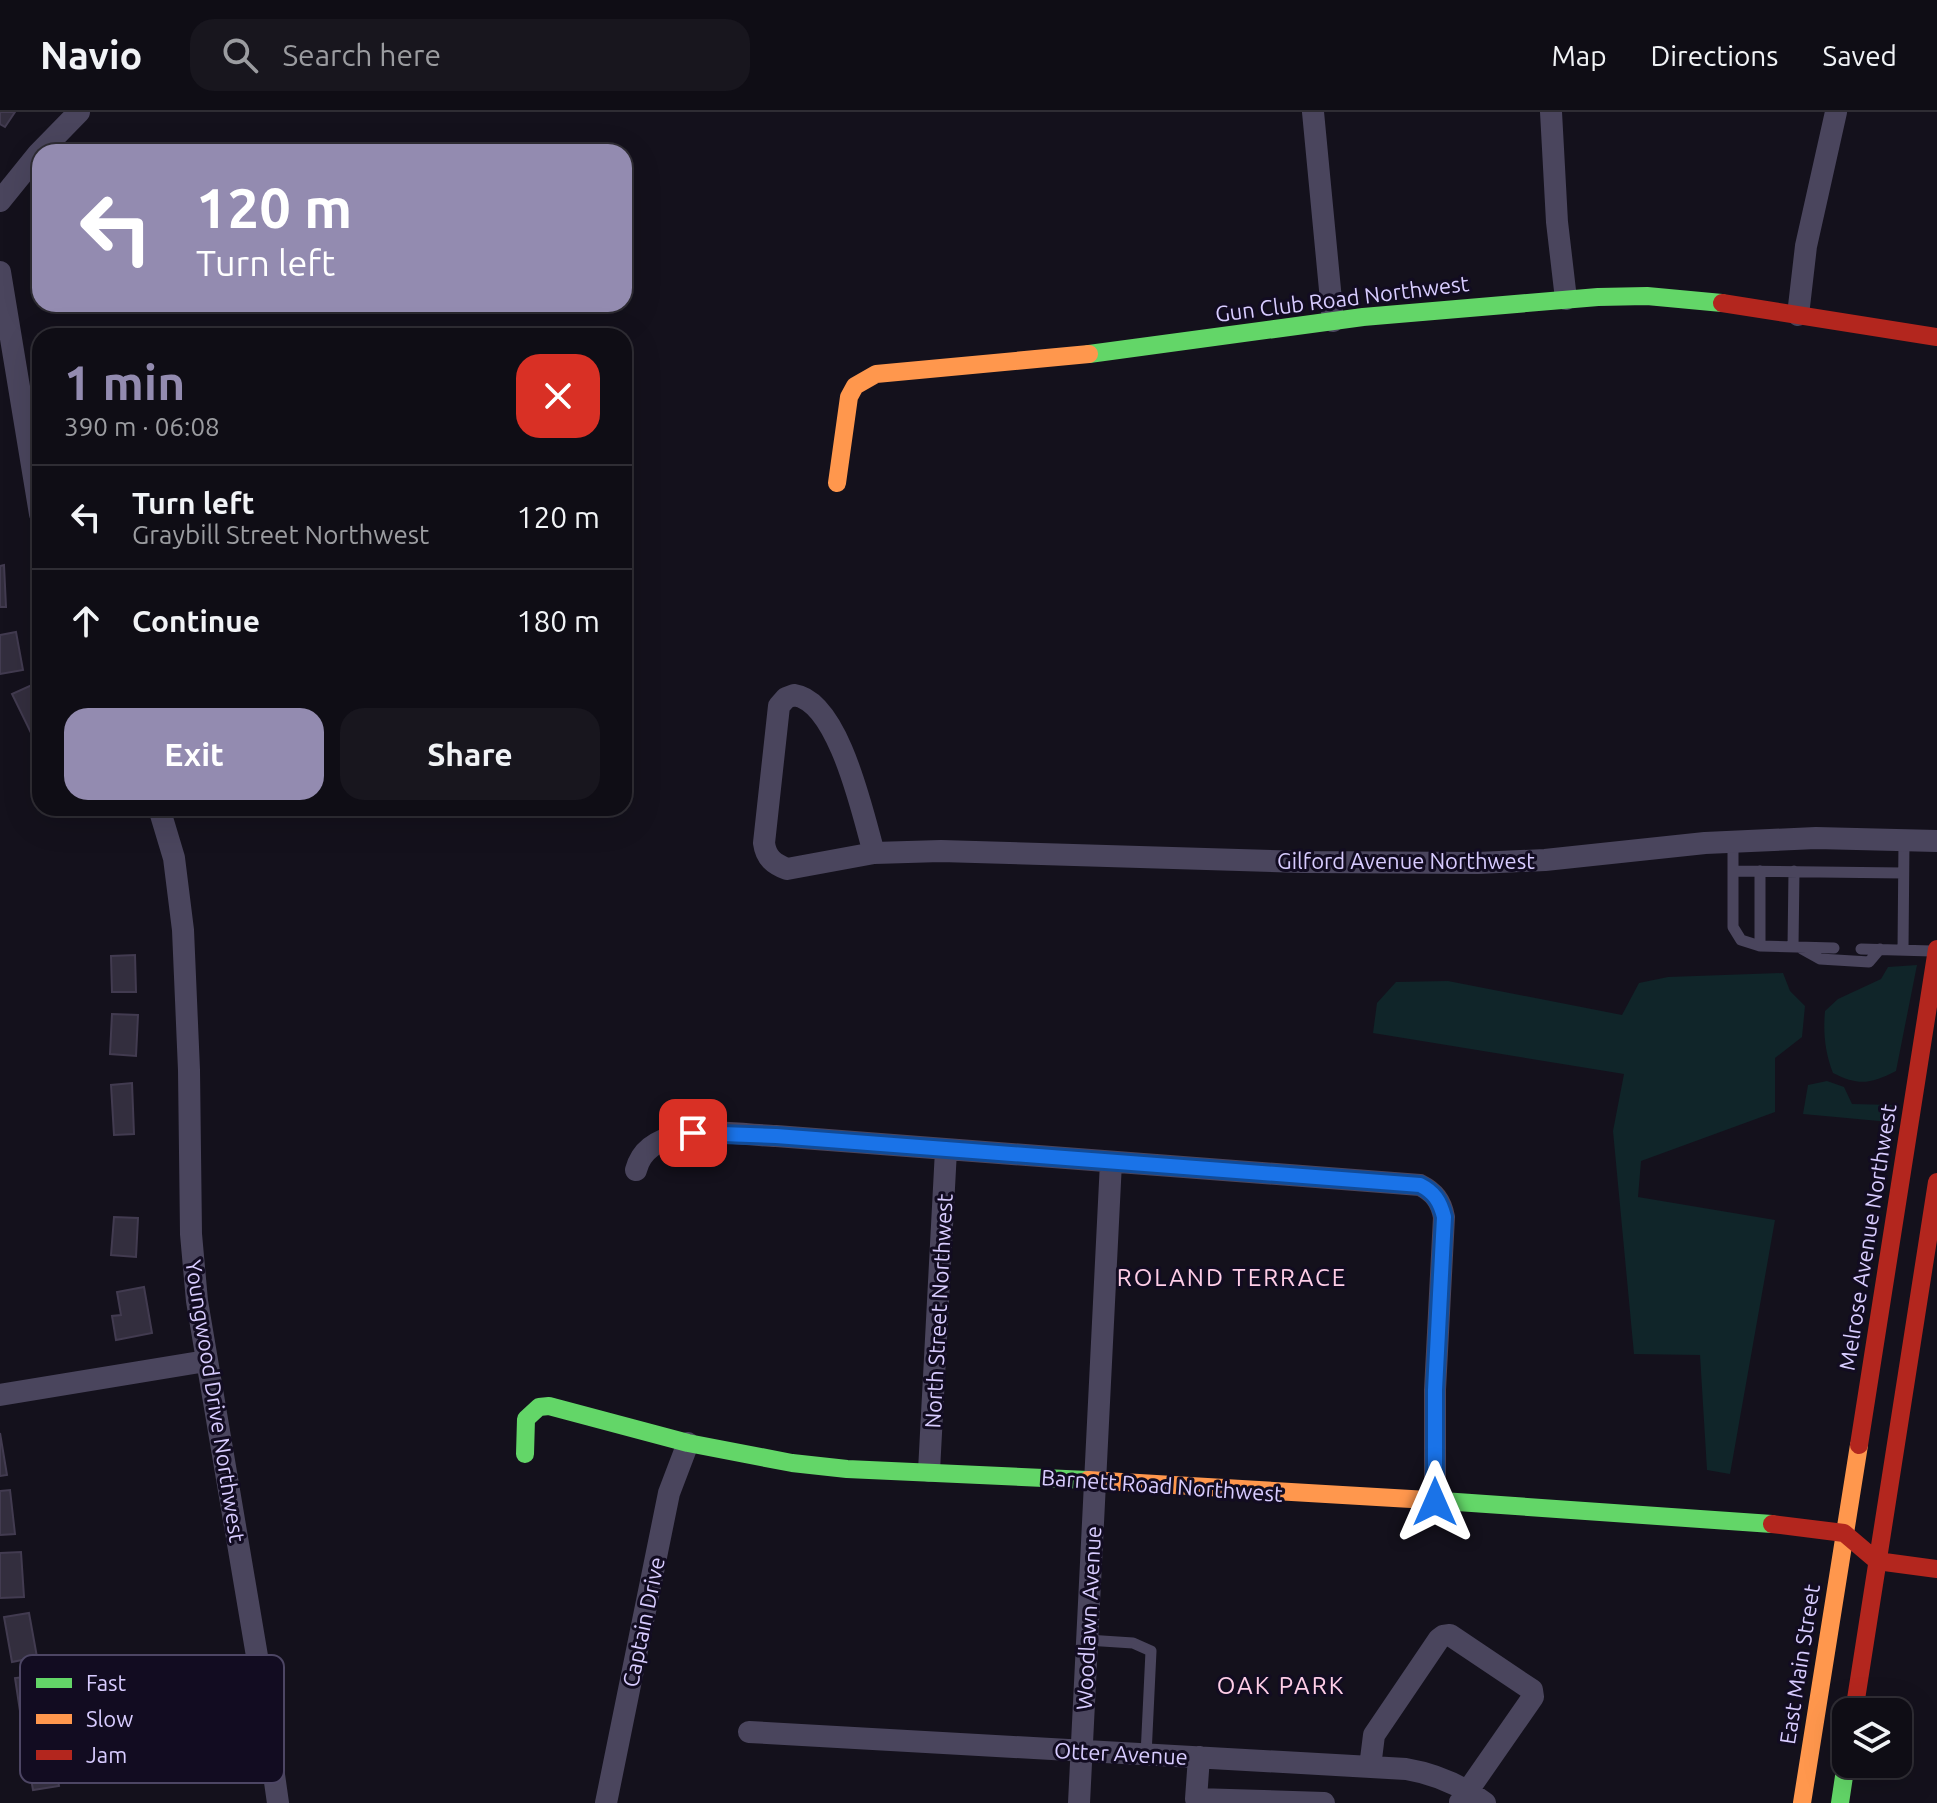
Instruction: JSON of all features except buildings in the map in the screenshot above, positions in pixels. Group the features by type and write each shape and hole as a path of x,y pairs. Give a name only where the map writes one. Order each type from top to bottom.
{"street":[{"path":"48,144 79,112"},
{"path":"1313,112 1333,321"},
{"path":"1551,112 1557,222 1566,299"},
{"path":"1798,315 1806,246 1836,112"},
{"path":"0,201 32,161"},
{"path":"0,272 32,466"},
{"name":"Gun Club Road Northwest","path":"837,483 849,397 855,386 876,374 1139,349 1333,321 1566,299 1647,296 1695,299 1937,337"},
{"name":"Gilford Avenue Northwest","path":"874,853 840,742 811,701 803,696 786,698 779,706 774,731 764,843 769,858 787,869 874,853 941,851 1303,862 1478,863 1816,838 1937,841"},
{"name":"Youngwood Drive Northwest","path":"161,816 174,858 181,903 189,1070 191,1234 197,1301 257,1655"},
{"name":"Melrose Avenue Northwest","path":"1844,1533 1937,950"},
{"path":"636,1170 644,1152 653,1143 693,1133 776,1136 1420,1185 1435,1196 1444,1217 1435,1390 1435,1502"},
{"name":"North Street Northwest","path":"929,1471 946,1150"},
{"name":"Woodlawn Avenue","path":"1079,1803 1111,1162"},
{"path":"1856,1698 1877,1561 1929,1282 1937,1182"},
{"path":"1888,1259 1929,1282"},
{"path":"0,1395 206,1361"},
{"name":"Barnett Road Northwest","path":"525,1454 526,1419 539,1407 549,1406 688,1443 792,1463 847,1469 929,1471 1635,1513 1787,1525 1844,1533"},
{"name":"Captain Drive","path":"606,1803 669,1493 688,1443"},
{"path":"1844,1533 1877,1561 1937,1569"},
{"name":"East Main Street","path":"1822,1793 1844,1533"},
{"path":"1370,1767 1374,1735 1439,1639 1450,1635 1532,1690 1533,1697 1471,1799"},
{"name":"Otter Avenue","path":"749,1732 1421,1771 1445,1778 1471,1799"},
{"path":"1199,1757 1196,1801 1324,1803"},
{"name":"Youngwood Drive Northwest","path":"275,1783 278,1803"}],"lane":[{"path":"1903,950 1904,841"},
{"path":"1733,842 1733,927 1741,940 1760,946 1834,948"},
{"path":"1733,871 1903,873"},
{"path":"1760,871 1760,946"},
{"path":"1794,871 1795,947"},
{"path":"1795,947 1820,959 1869,962 1880,949"},
{"path":"1861,949 1937,950"},
{"path":"1087,1640 1133,1643 1151,1651 1146,1755"}],"green space":[{"path":"1917,965 1896,1071 1864,1082 1833,1073 1825,1042 1825,1011 1838,999 1881,979 1888,967"},
{"path":"1783,973 1790,991 1805,1006 1802,1037 1775,1058 1775,1112 1641,1161 1638,1197 1775,1220 1730,1474 1707,1470 1700,1355 1634,1354 1613,1131 1624,1074 1373,1033 1377,1003 1396,982 1448,981 1622,1015 1639,983 1668,977"},
{"path":"1827,1081 1844,1087 1852,1104 1892,1105 1890,1122 1803,1114 1808,1085"}],"traffic: fast":[{"path":"1089,354 1363,317 1598,297 1647,296 1722,303"},
{"path":"525,1454 526,1419 539,1407 549,1406 688,1443 792,1463 847,1469 1088,1480"},
{"path":"1428,1500 1772,1524"},
{"path":"1840,1803 1844,1778"}],"traffic: slow":[{"path":"837,483 849,397 855,386 876,374 1089,354"},
{"path":"1802,1803 1859,1445"},
{"path":"1088,1480 1428,1500"}],"traffic: jam":[{"path":"1722,303 1937,337"},
{"path":"1859,1445 1937,949"},
{"path":"1856,1698 1937,1182"},
{"path":"1772,1524 1844,1533 1877,1561 1937,1569"}],"district":[{"name":"ROLAND TERRACE","path":"1232,1277"},
{"name":"OAK PARK","path":"1281,1685"}],"route":[{"path":"693,1133 776,1136 1420,1185 1435,1196 1444,1217 1435,1390 1435,1502"}]}
